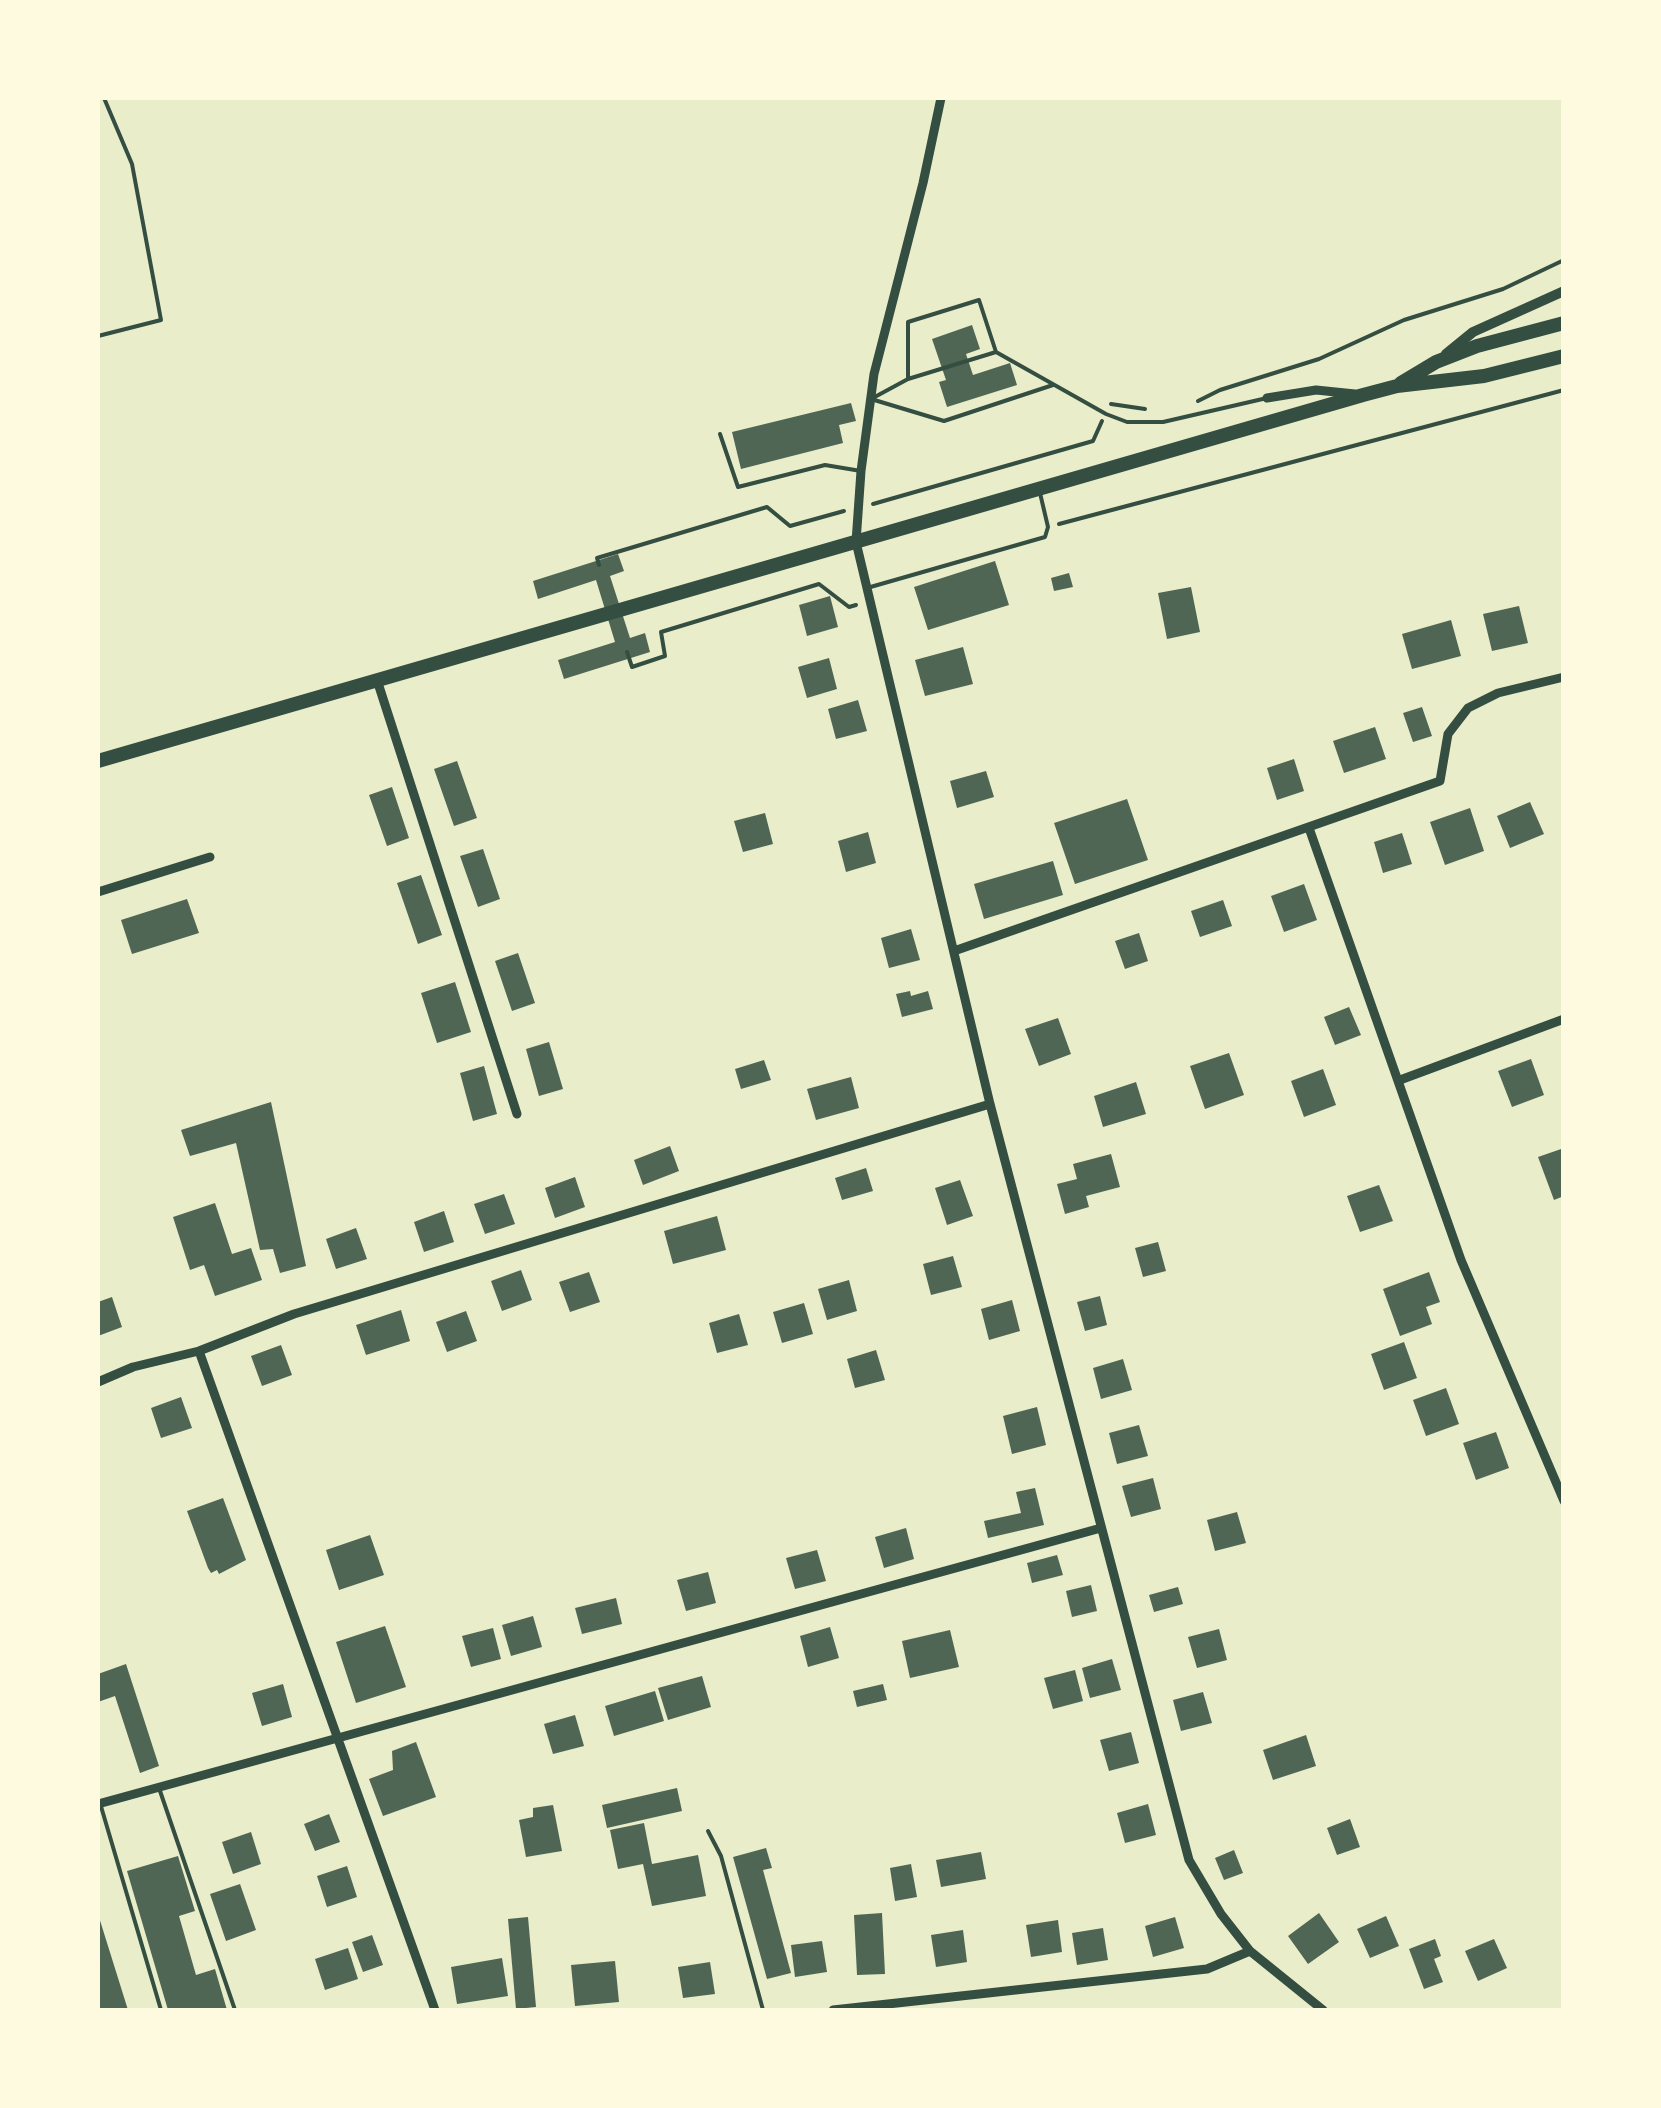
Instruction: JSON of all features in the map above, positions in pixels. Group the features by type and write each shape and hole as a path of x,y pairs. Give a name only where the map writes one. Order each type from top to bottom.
{"highway":[{"path":"1396,386 1436,362 1476,346 1564,323"},
{"path":"98,761 1363,395 1396,386 1484,376 1564,356"}],"street":[{"path":"940,98 871,399 856,542 990,1104 1189,1860 1221,1914 1250,1951 1324,2010"},
{"path":"1436,362 1473,332 1564,291"},
{"path":"1267,398 1316,390 1363,395"},
{"path":"954,951 1440,781 1448,734 1468,708 1498,693 1564,677"},
{"path":"377,680 517,1114"},
{"path":"1309,828 1462,1260 1564,1501"},
{"path":"98,892 210,856"},
{"path":"1400,1080 1564,1019"},
{"path":"98,1382 133,1368 200,1351 294,1314 990,1104"},
{"path":"200,1351 435,2010"},
{"path":"99,1804 1100,1528"},
{"path":"833,2010 1207,1968 1250,1951"}],"lane":[{"path":"908,379 908,322 979,300 996,352 1106,414 1128,422 1163,422 1267,398"},
{"path":"871,399 908,379 996,352"},
{"path":"871,399 944,420 1053,385"},
{"path":"720,434 738,487 824,465 861,471"},
{"path":"867,588 1045,536 1048,527 1039,490"},
{"path":"159,1788 235,2010"},
{"path":"99,1804 160,2010"},
{"path":"708,1831 721,1856 763,2010"}],"path":[{"path":"98,336 161,320 132,164 104,98"},
{"path":"1193,404 1220,390 1319,359 1404,320 1503,289 1564,260"},
{"path":"1048,527 1564,390"},
{"path":"599,565 597,558 766,507 790,526 905,497 1093,440 1112,402 1157,412"},
{"path":"627,652 632,667 666,656 661,632 819,584 849,607 871,601"}],"building":[{"path":"972,325 980,349 966,354 973,375 1010,363 1017,385 947,407 939,382 946,380 932,339"},
{"path":"851,403 856,421 839,425 843,443 741,469 732,432"},
{"path":"618,554 624,571 610,576 630,638 645,633 650,652 564,679 558,660 615,642 596,580 538,599 533,581"},
{"path":"995,561 1009,605 928,630 914,587"},
{"path":"1069,573 1073,587 1054,591 1051,578"},
{"path":"1191,587 1200,632 1167,639 1158,593"},
{"path":"830,596 838,627 807,636 799,605"},
{"path":"1519,606 1528,643 1492,651 1483,614"},
{"path":"1451,620 1461,656 1412,669 1402,634"},
{"path":"963,647 973,684 925,696 915,660"},
{"path":"829,658 837,689 807,698 798,667"},
{"path":"858,700 867,731 836,739 828,709"},
{"path":"1422,707 1432,736 1413,742 1403,713"},
{"path":"1375,727 1386,759 1344,773 1333,741"},
{"path":"1294,759 1304,791 1277,800 1267,768"},
{"path":"457,761 477,818 454,826 434,769"},
{"path":"986,771 994,797 957,808 950,781"},
{"path":"392,787 409,838 387,846 369,795"},
{"path":"1127,799 1148,860 1075,884 1054,823"},
{"path":"1530,802 1544,834 1510,848 1497,816"},
{"path":"1470,808 1484,851 1445,865 1430,822"},
{"path":"765,813 773,844 743,852 734,821"},
{"path":"868,832 876,863 846,872 838,841"},
{"path":"1402,833 1412,864 1383,873 1374,842"},
{"path":"483,849 500,899 478,907 460,856"},
{"path":"1053,861 1063,895 984,919 974,884"},
{"path":"421,875 442,935 418,944 397,883"},
{"path":"1304,884 1317,920 1284,932 1271,896"},
{"path":"187,899 199,933 132,954 121,920"},
{"path":"1223,900 1232,926 1200,937 1191,911"},
{"path":"911,929 920,960 889,968 881,938"},
{"path":"1139,933 1148,961 1125,969 1115,941"},
{"path":"518,953 535,1003 512,1011 495,961"},
{"path":"455,982 471,1032 437,1043 421,993"},
{"path":"910,991 911,996 928,991 933,1009 902,1017 896,994"},
{"path":"1349,1007 1361,1035 1335,1045 1324,1017"},
{"path":"1058,1018 1071,1054 1039,1066 1025,1029"},
{"path":"549,1042 563,1089 539,1096 526,1049"},
{"path":"1229,1053 1244,1095 1205,1109 1190,1066"},
{"path":"1531,1059 1544,1095 1512,1107 1498,1071"},
{"path":"764,1060 771,1080 741,1089 735,1069"},
{"path":"484,1066 497,1114 473,1121 460,1073"},
{"path":"1323,1069 1336,1105 1304,1117 1291,1081"},
{"path":"851,1077 859,1108 816,1120 807,1089"},
{"path":"1136,1082 1146,1114 1103,1127 1094,1096"},
{"path":"271,1102 306,1266 280,1273 273,1249 260,1250 236,1143 190,1156 181,1130"},
{"path":"670,1146 679,1171 643,1185 634,1160"},
{"path":"1564,1148 1564,1196 1554,1200 1538,1157"},
{"path":"1111,1154 1120,1187 1086,1196 1089,1207 1065,1214 1057,1184 1077,1179 1073,1164"},
{"path":"866,1168 873,1191 842,1200 835,1178"},
{"path":"575,1177 585,1207 555,1218 545,1188"},
{"path":"960,1180 973,1216 947,1225 935,1188"},
{"path":"1379,1185 1393,1221 1360,1232 1347,1196"},
{"path":"504,1194 515,1224 485,1234 474,1204"},
{"path":"215,1203 232,1254 251,1248 262,1280 215,1296 204,1265 190,1270 173,1217"},
{"path":"444,1211 454,1242 424,1252 414,1222"},
{"path":"717,1216 726,1250 673,1264 664,1231"},
{"path":"356,1228 367,1259 336,1269 326,1239"},
{"path":"1158,1242 1166,1271 1143,1277 1135,1248"},
{"path":"953,1256 962,1287 931,1295 923,1264"},
{"path":"521,1270 532,1300 502,1311 491,1281"},
{"path":"589,1272 600,1302 570,1312 559,1282"},
{"path":"1429,1272 1440,1302 1426,1307 1432,1324 1400,1336 1383,1289"},
{"path":"849,1280 857,1311 827,1320 818,1289"},
{"path":"1100,1296 1107,1325 1085,1331 1077,1302"},
{"path":"112,1297 122,1327 98,1336 98,1302"},
{"path":"1012,1300 1020,1331 989,1340 981,1309"},
{"path":"804,1303 813,1334 782,1343 773,1312"},
{"path":"401,1310 410,1341 366,1355 356,1325"},
{"path":"466,1311 477,1341 447,1352 436,1322"},
{"path":"739,1314 748,1345 717,1353 709,1323"},
{"path":"1404,1342 1417,1378 1384,1390 1371,1354"},
{"path":"281,1345 292,1375 262,1386 251,1356"},
{"path":"876,1350 885,1380 855,1388 847,1359"},
{"path":"1123,1359 1132,1390 1101,1399 1093,1368"},
{"path":"1446,1388 1459,1424 1426,1436 1413,1400"},
{"path":"181,1397 192,1428 161,1438 151,1408"},
{"path":"1037,1407 1046,1445 1012,1454 1003,1416"},
{"path":"1139,1425 1148,1456 1117,1464 1109,1433"},
{"path":"1496,1432 1509,1468 1476,1480 1463,1443"},
{"path":"1153,1478 1161,1509 1131,1517 1122,1486"},
{"path":"1035,1488 1044,1525 988,1538 984,1521 1021,1513 1016,1492"},
{"path":"223,1498 246,1560 219,1574 208,1568 187,1511"},
{"path":"1237,1512 1246,1543 1215,1551 1207,1520"},
{"path":"906,1528 914,1559 884,1568 875,1537"},
{"path":"370,1535 384,1575 339,1590 326,1550"},
{"path":"817,1550 826,1581 795,1589 786,1558"},
{"path":"1057,1555 1063,1575 1032,1583 1027,1563"},
{"path":"708,1572 716,1603 686,1611 677,1580"},
{"path":"1091,1585 1097,1611 1072,1617 1066,1591"},
{"path":"1178,1587 1183,1604 1154,1612 1149,1595"},
{"path":"616,1598 622,1624 582,1634 575,1608"},
{"path":"533,1616 542,1647 511,1656 502,1625"},
{"path":"385,1626 406,1687 356,1703 336,1642"},
{"path":"830,1627 839,1658 808,1667 800,1636"},
{"path":"493,1628 501,1659 471,1667 462,1636"},
{"path":"1219,1629 1227,1660 1197,1668 1188,1637"},
{"path":"950,1630 959,1667 910,1678 902,1641"},
{"path":"1112,1659 1121,1690 1090,1698 1082,1668"},
{"path":"126,1664 159,1766 140,1773 115,1696 98,1702 98,1674"},
{"path":"1075,1670 1083,1701 1053,1709 1044,1678"},
{"path":"702,1676 711,1707 668,1720 658,1688"},
{"path":"283,1684 292,1717 262,1726 252,1693"},
{"path":"883,1684 887,1700 857,1707 853,1691"},
{"path":"655,1691 664,1721 614,1736 605,1706"},
{"path":"1203,1692 1212,1723 1181,1731 1173,1700"},
{"path":"575,1715 584,1746 553,1754 544,1724"},
{"path":"1131,1732 1139,1763 1109,1771 1100,1740"},
{"path":"1306,1735 1316,1766 1273,1780 1263,1750"},
{"path":"416,1742 436,1797 383,1816 369,1779 393,1770 392,1751"},
{"path":"677,1788 682,1811 607,1828 602,1805"},
{"path":"1148,1804 1156,1835 1125,1843 1117,1813"},
{"path":"553,1805 562,1851 526,1857 519,1820 533,1817 533,1808"},
{"path":"329,1814 340,1842 315,1851 304,1824"},
{"path":"1350,1819 1360,1847 1337,1855 1327,1828"},
{"path":"644,1823 652,1864 698,1855 706,1896 652,1906 643,1864 618,1869 610,1830"},
{"path":"251,1832 261,1864 233,1874 222,1842"},
{"path":"766,1848 772,1868 763,1870 791,1973 767,1979 733,1857"},
{"path":"1234,1850 1243,1873 1224,1880 1215,1858"},
{"path":"981,1852 986,1879 941,1887 936,1860"},
{"path":"178,1856 195,1911 179,1916 196,1975 215,1969 227,2010 168,2010 127,1871"},
{"path":"911,1864 917,1897 895,1901 890,1868"},
{"path":"347,1866 357,1897 327,1907 317,1876"},
{"path":"240,1884 256,1930 226,1941 210,1894"},
{"path":"882,1913 885,1974 857,1975 854,1915"},
{"path":"1319,1913 1339,1942 1308,1964 1288,1936"},
{"path":"98,1914 128,2010 98,2010"},
{"path":"1386,1916 1399,1946 1370,1958 1357,1929"},
{"path":"528,1917 536,2007 516,2009 508,1919"},
{"path":"1175,1917 1184,1948 1153,1957 1145,1926"},
{"path":"1058,1920 1062,1952 1031,1957 1026,1925"},
{"path":"1103,1928 1108,1960 1077,1965 1072,1933"},
{"path":"963,1930 967,1962 936,1967 931,1935"},
{"path":"372,1935 383,1965 363,1972 352,1942"},
{"path":"1435,1939 1441,1956 1434,1959 1443,1982 1424,1989 1409,1949"},
{"path":"1494,1939 1507,1968 1478,1981 1465,1951"},
{"path":"822,1941 827,1972 795,1977 791,1945"},
{"path":"348,1948 358,1979 325,1990 315,1959"},
{"path":"502,1958 508,1996 457,2004 451,1967"},
{"path":"615,1961 619,2002 575,2006 571,1965"},
{"path":"710,1962 715,1994 683,1998 678,1967"}]}
